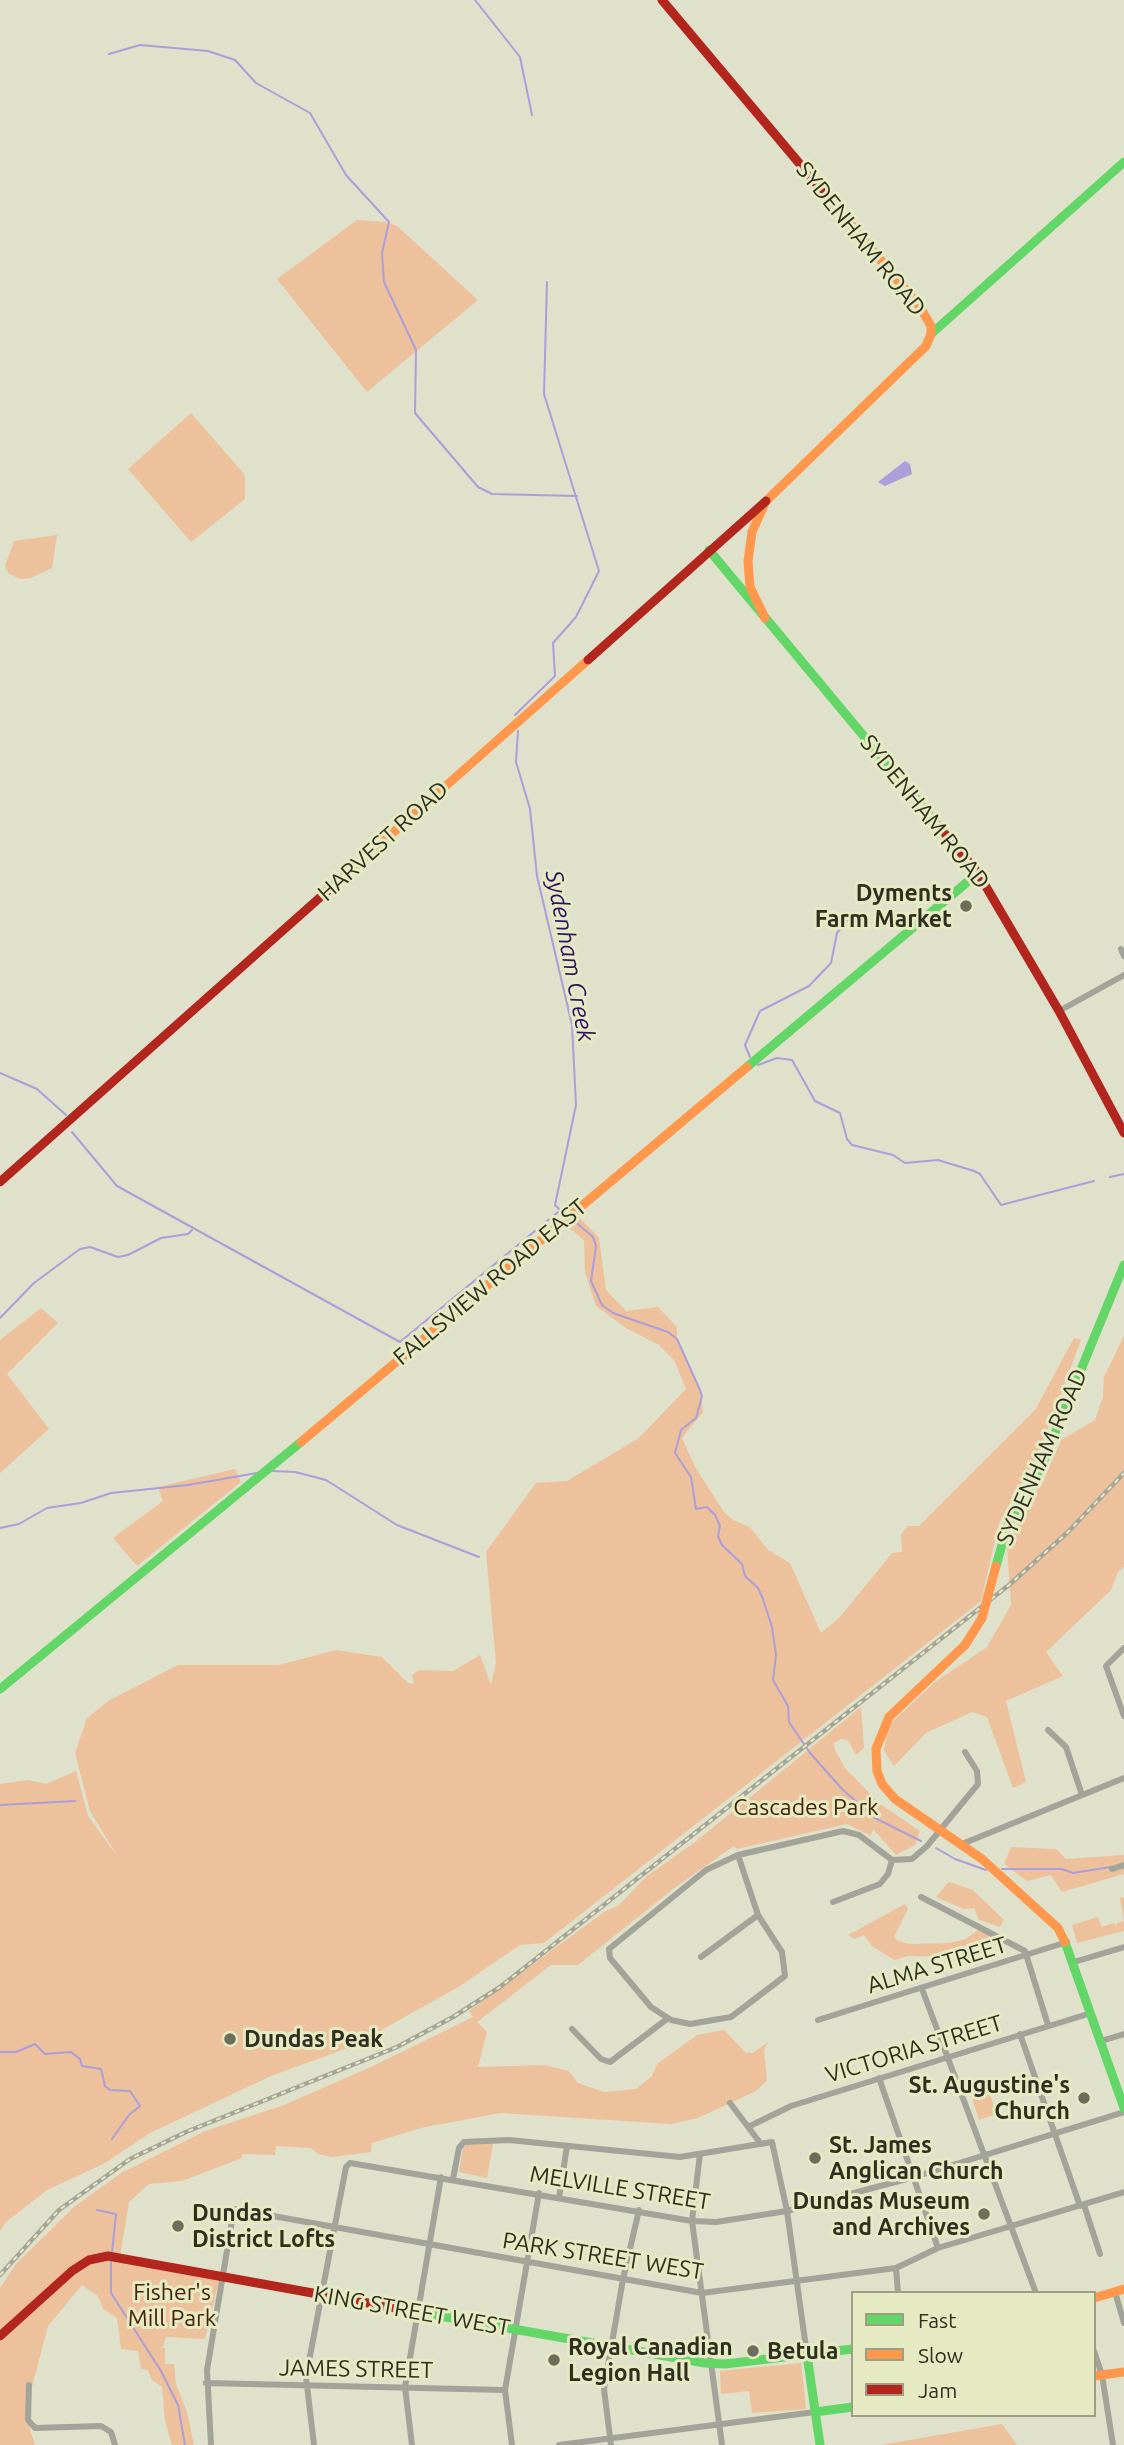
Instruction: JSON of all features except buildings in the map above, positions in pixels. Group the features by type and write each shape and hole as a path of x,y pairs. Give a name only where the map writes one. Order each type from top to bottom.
{"main road":[{"name":"SYDENHAM ROAD","path":"662,0 920,307 928,318 931,334 917,356 766,501 752,532 748,561 750,587 765,618"},
{"path":"931,334 1124,162"},
{"name":"HARVEST ROAD","path":"0,1182 766,501"},
{"name":"SYDENHAM ROAD","path":"709,550 978,873 1059,1012 1124,1133"},
{"name":"FALLSVIEW ROAD EAST","path":"0,1689 304,1439 978,873"},
{"name":"SYDENHAM ROAD","path":"1067,1942 1058,1928 1000,1874 890,1794 883,1784 876,1760 879,1735 889,1717 965,1645 982,1618 1007,1527 1041,1467 1124,1265"},
{"path":"1067,1942 1124,2110"},
{"name":"KING STREET WEST","path":"0,2336 72,2271 89,2260 113,2257 711,2364 851,2349"},
{"path":"1096,2297 1119,2291"},
{"path":"807,2355 820,2445"},
{"path":"1098,2375 1124,2372"},
{"path":"815,2412 851,2407"}],"street":[{"path":"1059,1012 1124,975"},
{"path":"1124,1648 1106,1666 1124,1716"},
{"path":"1048,1730 1066,1748 1082,1796"},
{"path":"738,1855 758,1915 782,1952 786,1968 780,1981 732,2017 690,2024 667,2019 651,2007 610,1958 608,1952 706,1870 738,1855 850,1831 892,1860 905,1861 917,1857 978,1784 977,1771 965,1752"},
{"path":"962,1844 1124,1778"},
{"path":"833,1902 880,1884 888,1874 892,1860"},
{"path":"1112,1869 1124,1865"},
{"path":"921,1897 1022,1949 1028,1955 1048,2025"},
{"path":"701,1957 713,1951 758,1915"},
{"name":"ALMA STREET","path":"818,2020 1067,1942"},
{"path":"1074,1962 1124,1947"},
{"path":"922,1989 1035,2291"},
{"name":"VICTORIA STREET","path":"750,2126 792,2106 1091,2013"},
{"path":"572,2029 601,2059 610,2062 667,2019"},
{"path":"1020,2034 1100,2254"},
{"path":"1101,2041 1124,2034"},
{"path":"879,2078 939,2248"},
{"path":"730,2103 761,2144"},
{"name":"MELVILLE STREET","path":"334,2227 346,2167 350,2163 692,2221 716,2222 787,2211 914,2177 1124,2110"},
{"path":"453,2179 459,2148 464,2142 500,2140 680,2157 771,2142 775,2145 787,2211 807,2355"},
{"path":"559,2198 567,2146"},
{"path":"700,2154 692,2221 722,2445"},
{"path":"412,2445 405,2387 441,2177"},
{"name":"PARK STREET WEST","path":"225,2278 234,2209 702,2293 896,2267 939,2248 1124,2192"},
{"path":"512,2445 505,2390 539,2193"},
{"path":"610,2442 604,2395 623,2279 639,2210"},
{"path":"314,2445 306,2384 334,2227"},
{"path":"896,2267 898,2291"},
{"path":"211,2445 206,2383 225,2278"},
{"path":"1119,2291 1124,2323"},
{"path":"1098,2375 1112,2442"},
{"name":"JAMES STREET","path":"206,2383 505,2390"},
{"path":"29,2385 28,2420 36,2428 101,2426 111,2431 115,2445"},
{"path":"559,2445 610,2442 815,2412"}],"green space":[{"path":"357,220 386,222 397,226 478,300 367,392 277,279"},
{"path":"191,413 245,475 245,499 191,542 128,469"},
{"path":"57,535 52,568 31,578 21,579 9,574 5,566 14,541"},
{"path":"574,1212 599,1238 606,1290 626,1311 658,1307 677,1327 677,1339 700,1390 703,1412 682,1438 695,1467 724,1512 733,1520 750,1527 768,1550 790,1563 821,1633 840,1617 892,1553 902,1552 901,1535 907,1526 919,1526 1035,1410 1074,1338 1081,1340 1038,1455 999,1523 981,1601 544,1943 520,1945 460,1986 353,2046 271,2076 150,2133 105,2163 47,2190 6,2222 0,2231 0,1784 28,1780 46,1784 76,1771 88,1816 118,1857 90,1811 75,1753 87,1718 110,1700 178,1665 279,1665 336,1650 382,1657 408,1683 414,1684 412,1675 419,1670 453,1671 480,1655 491,1685 496,1663 486,1552 536,1483 567,1481 639,1438 686,1389 674,1360 659,1345 626,1328 596,1306 585,1272 584,1240 567,1226"},
{"path":"41,1308 58,1323 7,1374 49,1429 0,1473 0,1340"},
{"path":"1124,1336 1124,1567 1118,1572 1111,1590 1046,1652 1063,1676 1006,1701 1026,1782 1013,1788 987,1717 972,1712 926,1733 894,1766 884,1751 888,1726 935,1682 987,1647 1011,1605 1007,1547 1026,1505 1043,1482 1061,1440 1095,1420 1103,1397 1104,1377"},
{"path":"235,1469 241,1482 137,1566 113,1538 163,1501 158,1487"},
{"path":"861,1707 864,1748 856,1755 848,1740 841,1739 834,1743 835,1750 845,1768 880,1804 920,1831 915,1845 896,1855 873,1829 871,1836 847,1824 737,1849 734,1846 677,1886 578,1965 551,1965 477,2022 487,2032 478,2067 544,2065 569,2071 578,2083 604,2092 636,2089 652,2076 657,2064 697,2035 724,2030 746,2053 753,2053 768,2042 764,2050 767,2080 756,2091 698,2118 671,2124 500,2113 421,2128 372,2143 371,2152 332,2157 318,2154 311,2148 276,2146 275,2155 242,2154 242,2158 182,2181 149,2184 129,2202 119,2262 219,2280 205,2339 166,2337 163,2347 158,2347 165,2348 165,2364 174,2364 176,2384 187,2412 194,2445 172,2445 165,2421 162,2387 152,2380 148,2370 141,2369 138,2351 121,2349 117,2318 103,2309 98,2296 82,2285 48,2326 30,2394 30,2429 35,2445 0,2445 0,2288 16,2264 74,2207 121,2173 205,2131 284,2105 373,2066 473,2017 469,2011 604,1912 619,1905 647,1876 695,1842"},
{"path":"1011,1847 1056,1849 1066,1859 1124,1855 1124,1874 1062,1892 1051,1875 1027,1881 1004,1864"},
{"path":"949,1882 973,1890 1004,1920 1000,1927 979,1920 974,1908 964,1909 936,1897"},
{"path":"1124,1897 1124,1921 1120,1898"},
{"path":"905,1904 908,1909 894,1937 898,1941 909,1944 949,1943 966,1939 979,1929 1000,1937 951,1957 908,1956 894,1960 872,1946 864,1935 854,1939 848,1935"},
{"path":"1098,1917 1102,1927 1113,1923 1117,1926 1117,1923 1124,1921 1124,1931 1077,1943 1072,1925"},
{"path":"987,2087 997,2114 979,2120 970,2092"},
{"path":"469,2144 493,2144 487,2178 459,2172 463,2148"},
{"path":"801,2363 806,2409 752,2413 749,2391 721,2394 720,2371"},
{"path":"1002,2424 1017,2445 881,2445 973,2429"}],"shaded area":[{"path":"905,461 910,464 912,474 885,486 878,482"}],"waterway":[{"path":"475,0 520,57 532,115"},
{"path":"109,54 140,45 208,51 235,60 256,83 310,113 346,175 389,222 382,253 384,282 416,350 415,413 478,487 492,494 577,496"},
{"name":"Sydenham Creek","path":"515,715 555,676 553,643 576,617 599,571 544,394 547,282"},
{"name":"Sydenham Creek","path":"518,731 516,762 530,809 537,876 572,1025 576,1105 555,1205 564,1214"},
{"path":"750,1057 745,1045 760,1011 809,986 831,963 837,933 852,915"},
{"path":"758,1065 777,1058 792,1060 815,1101 840,1113 847,1139 852,1145 893,1155 905,1163 938,1160 974,1171 980,1174 1001,1205 1094,1181"},
{"path":"0,1073 37,1089 66,1115"},
{"path":"72,1132 117,1186 400,1342 558,1212"},
{"path":"1110,1177 1124,1174"},
{"name":"Sydenham Creek","path":"572,1219 593,1237 596,1246 591,1281 602,1305 613,1313 668,1332 677,1339 700,1390 702,1396 696,1418 681,1430 675,1453 691,1477 696,1509 707,1507 715,1515 720,1526 718,1536 722,1545 742,1564 745,1576 758,1588 763,1599 772,1627 776,1655 773,1680 788,1706 789,1722 810,1753 843,1790 875,1818 921,1841"},
{"path":"0,1318 34,1283 80,1249 90,1247 118,1257 128,1255 161,1238 188,1234 192,1230"},
{"path":"273,1471 295,1472 326,1480 397,1525 479,1557"},
{"path":"0,1528 19,1524 47,1508 81,1503 111,1493 188,1485 257,1473"},
{"path":"0,1805 75,1801"},
{"name":"Sydenham Creek","path":"936,1848 955,1859 986,1870"},
{"name":"Sydenham Creek","path":"1002,1869 1062,1869 1073,1873 1111,1867"},
{"path":"0,2052 16,2052 35,2044 45,2054 71,2052 80,2059 82,2066 101,2069 105,2086 110,2090 130,2091 140,2106 129,2115 112,2139"},
{"path":"97,2210 116,2214 112,2253"},
{"path":"111,2262 111,2293 161,2371 178,2405 185,2445"}],"railway":[{"path":"0,2275 59,2210 130,2159 186,2132 397,2047 453,2017 500,1987 1009,1585 1067,1533 1124,1473"}],"traffic: fast":[{"path":"931,334 1124,162"},
{"path":"709,550 946,835"},
{"path":"747,1067 978,873"},
{"path":"996,1566 1007,1527 1041,1467 1124,1265"},
{"path":"0,1689 301,1442"},
{"path":"1065,1942 1124,2108"},
{"path":"423,2313 705,2363 725,2364 851,2349"},
{"path":"807,2355 820,2445"},
{"path":"815,2412 851,2407"}],"traffic: slow":[{"path":"765,618 750,587 748,561 752,532 766,501 926,346 931,334 931,326 920,307 836,207"},
{"path":"343,877 588,660"},
{"path":"301,1442 747,1067"},
{"path":"965,1645 982,1618 996,1566"},
{"path":"965,1645 889,1717 876,1749 877,1771 882,1784 895,1799 982,1859 1058,1928 1065,1942"},
{"path":"1096,2297 1124,2289"},
{"path":"1096,2376 1124,2372"}],"traffic: jam":[{"path":"662,0 836,207"},
{"path":"588,660 766,501"},
{"path":"946,835 978,873 1059,1011 1124,1133"},
{"path":"0,1182 343,877"},
{"path":"0,2336 72,2271 89,2260 108,2256 423,2313"}],"place":[{"name":"Dyments Farm Market","path":"966,906"},
{"name":"Dundas Peak","path":"230,2039"},
{"name":"St. Augustine's Church","path":"1084,2098"},
{"name":"St. James Anglican Church","path":"815,2158"},
{"name":"Dundas Museum and Archives","path":"984,2214"},
{"name":"Dundas District Lofts","path":"178,2226"},
{"name":"Betula","path":"753,2351"},
{"name":"Royal Canadian Legion Hall","path":"554,2360"}],"park label":[{"name":"Cascades Park","path":"806,1807"},
{"name":"Fisher's Mill Park","path":"172,2305"}]}
